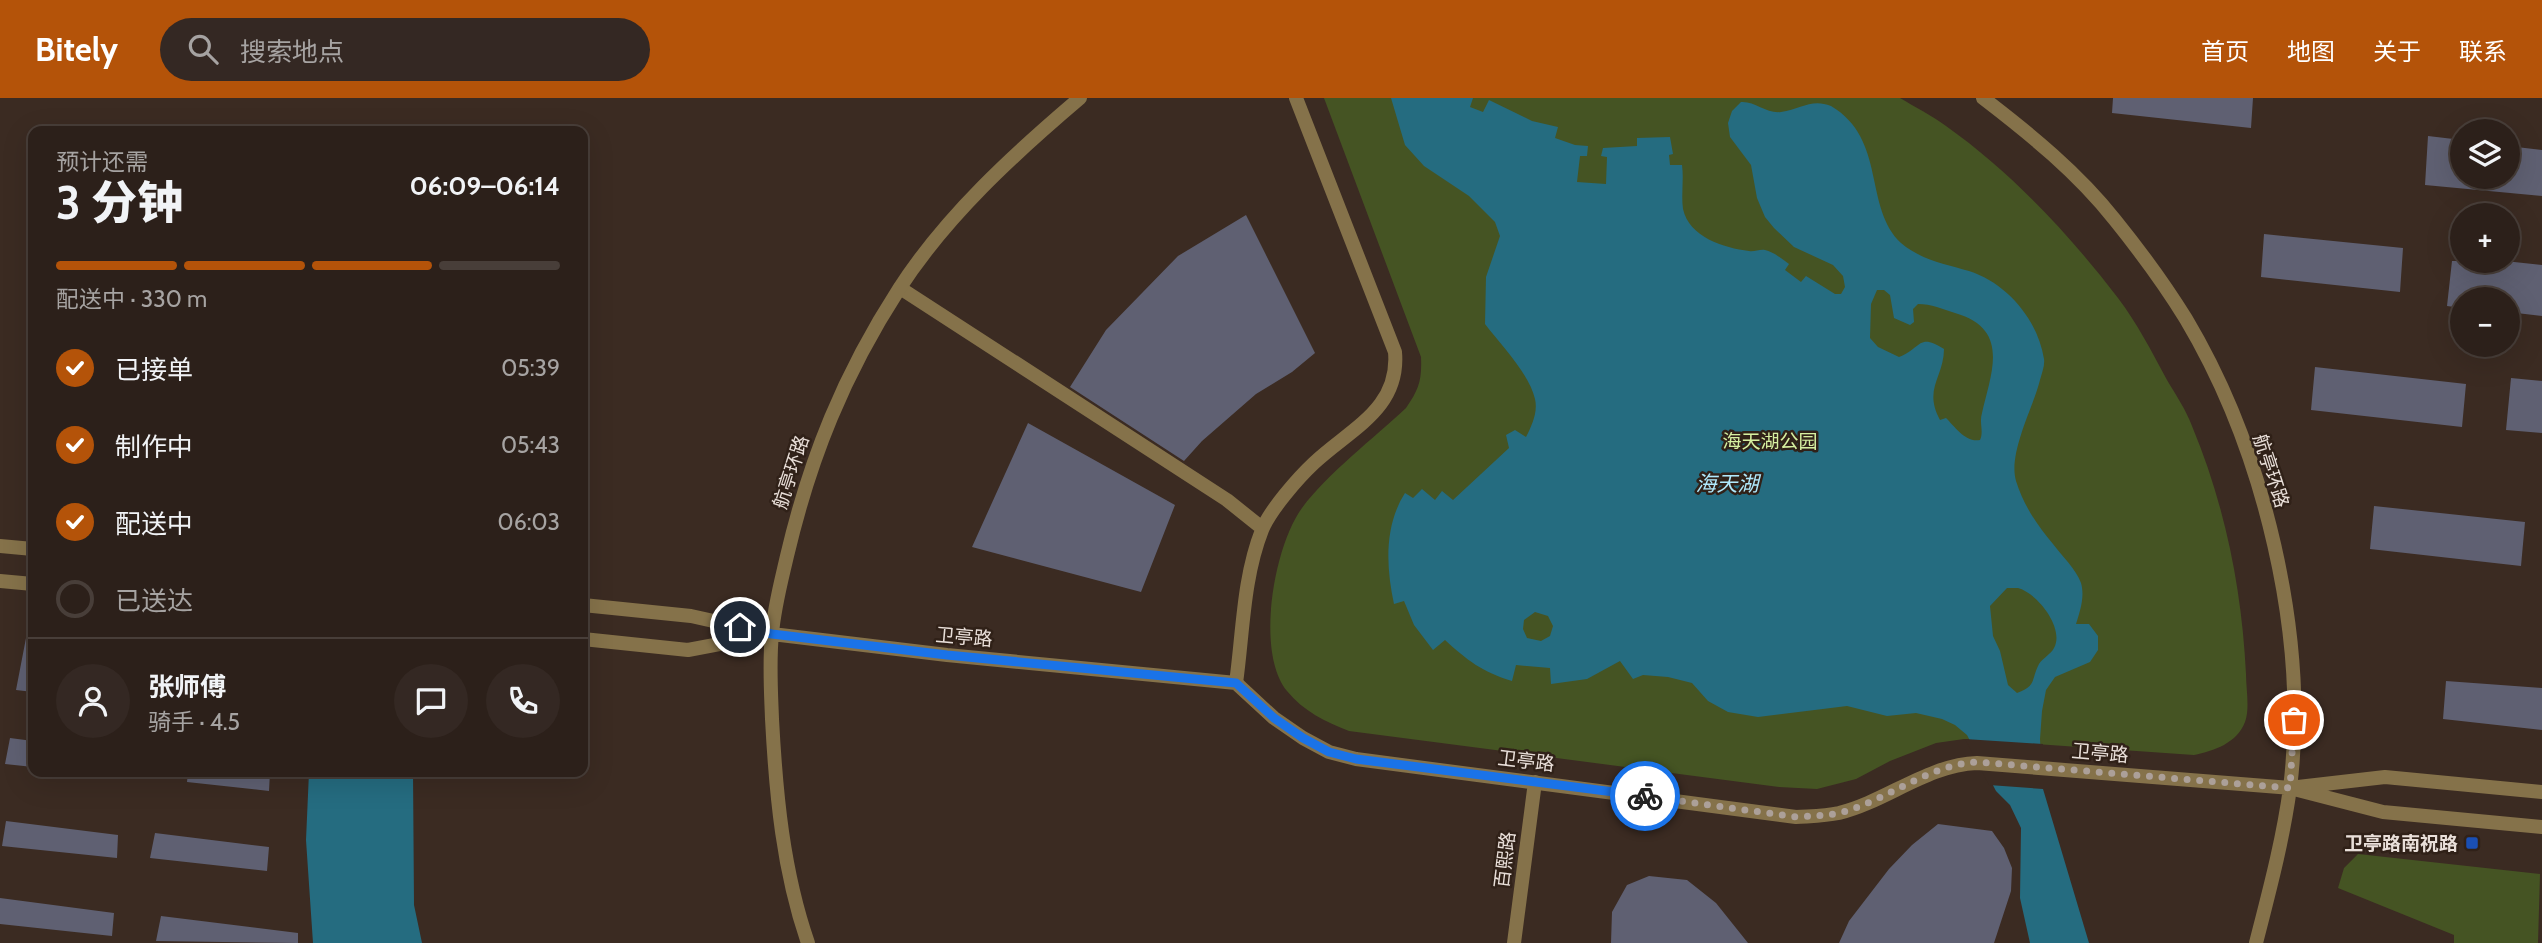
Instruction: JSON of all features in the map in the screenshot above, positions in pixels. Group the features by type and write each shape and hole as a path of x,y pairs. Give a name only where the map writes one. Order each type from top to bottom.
{"street":[{"name":"航亭环路","path":"808,943 791,881 779,817 773,742 772,634 792,533 824,432 841,390 900,288 935,242 975,195 1022,147 1080,98"},
{"path":"1236,683 1251,565 1262,528 1314,463 1375,411 1393,384 1396,367 1395,352 1296,98"},
{"name":"航亭环路","path":"1983,98 2027,132 2076,177 2115,219 2186,319 2221,389 2251,463 2274,544 2288,624 2294,696 2290,788 2256,943"},
{"path":"900,288 1227,500 1262,528"},
{"path":"0,546 28,549"},
{"path":"0,581 28,584"},
{"name":"卫亭路","path":"588,606 691,616 772,634 947,655 1236,683 1274,718 1303,738 1329,752 1356,759 1796,817 1820,816 1856,807 1945,767 1977,762 2290,788"},
{"name":"卫亭路","path":"588,640 688,650 772,634"},
{"path":"2290,788 2385,777 2542,792"},
{"name":"百熙路","path":"1514,943 1535,782"},
{"path":"2290,788 2383,812 2542,827"}],"green space":[{"name":"海天湖公园","path":"1324,98 1900,98 1940,122 2016,184 2080,251 2132,317 2187,414 2214,486 2236,579 2244,642 2247,698 2246,717 2241,729 2224,745 2194,755 1964,739 1936,743 1890,761 1856,779 1817,789 1779,787 1349,731 1308,710 1287,691 1277,673 1272,651 1272,599 1283,547 1292,525 1312,495 1337,469 1406,408 1419,384 1421,365 1421,357"},
{"path":"2358,854 2540,874 2538,943 2454,943 2454,935 2338,888 2344,868"}],"water":[{"name":"海天湖","path":"1391,98 1473,98 1470,107 1483,112 1489,100 1532,121 1558,127 1555,138 1588,146 1587,156 1580,156 1577,182 1606,184 1607,157 1601,156 1603,148 1637,146 1637,138 1670,137 1673,154 1669,155 1670,165 1682,165 1683,209 1692,227 1719,244 1751,251 1772,252 1789,264 1785,270 1801,282 1806,276 1835,294 1841,294 1845,287 1843,276 1833,265 1794,247 1765,217 1757,198 1751,165 1730,137 1728,123 1732,111 1741,102 1776,112 1824,104 1849,120 1860,136 1868,154 1882,211 1889,228 1901,243 1925,257 1983,277 1996,284 2019,305 2035,330 2044,361 2037,391 2018,444 2014,470 2016,481 2032,515 2079,578 2082,599 2076,624 2089,624 2098,636 2098,650 2090,662 2055,677 2046,690 2040,739 2043,789 2089,943 2030,943 2020,898 2021,828 2010,805 1996,791 1967,735 1942,719 1916,713 1887,716 1847,706 1758,717 1728,712 1708,701 1692,683 1643,675 1633,679 1620,661 1587,679 1551,684 1550,668 1516,665 1512,681 1476,665 1445,640 1433,650 1414,625 1404,601 1394,604 1388,561 1390,533 1398,506 1405,493 1413,498 1422,489 1435,500 1442,491 1453,500 1509,448 1506,435 1515,430 1526,437 1534,418 1536,404 1527,379 1485,324 1486,277 1500,236 1495,222 1469,196 1424,166 1405,145","holes":["1877,290 1884,290 1890,295 1894,318 1910,325 1914,322 1913,309 1918,304 1923,304 1973,320 1984,330 1991,341 1993,354 1981,417 1980,440 1965,437 1946,418 1940,420 1935,409 1934,391 1944,349 1924,342 1899,357 1878,347 1870,338 1871,304","2007,588 2018,588 2041,604 2056,631 2053,650 2039,664 2031,685 2017,693 2008,685 2000,651 1993,636 1990,606","1535,612 1548,616 1553,626 1550,636 1541,641 1527,638 1523,629 1524,620"]},
{"path":"309,777 413,777 414,905 422,943 313,943 306,840"}],"pier":[{"path":"1965,739 2043,744 2043,789 1989,785"}],"building":[{"path":"2113,98 2253,98 2251,128 2112,113"},
{"path":"2428,136 2450,139 2450,187 2425,185"},
{"path":"2520,147 2542,150 2542,196 2468,189 2520,189"},
{"path":"1246,215 1315,353 1292,372 1256,394 1202,441 1184,461 1070,387 1106,330 1178,256"},
{"path":"2264,234 2403,248 2400,292 2261,277"},
{"path":"2520,263 2542,265 2542,316 2520,313 2520,287 2450,287 2450,306 2447,306 2451,273 2520,273"},
{"path":"2315,367 2466,384 2462,427 2311,410"},
{"path":"2511,378 2542,381 2542,433 2506,430"},
{"path":"1028,423 1175,505 1141,592 972,547"},
{"path":"2374,506 2525,522 2521,566 2370,549"},
{"path":"26,638 28,638 28,691 16,690"},
{"path":"2446,681 2542,688 2542,730 2443,719"},
{"path":"10,738 28,740 28,766 5,764"},
{"path":"188,777 270,777 269,791 187,782"},
{"path":"6,821 118,835 117,858 2,846"},
{"path":"1938,824 1992,831 2004,848 2012,868 2011,891 1994,943 1839,943 1849,921 1889,869 1912,845"},
{"path":"155,833 269,847 267,871 150,858"},
{"path":"1649,876 1687,880 1716,903 1748,943 1611,943 1612,912 1627,885"},
{"path":"0,898 114,913 112,936 0,924"},
{"path":"161,916 298,933 298,943 156,941"}],"way so far":[{"path":"1645,796 1796,817 1820,816 1856,807 1945,767 1977,762 2290,788 2294,720"}],"place":[{"name":"卫亭路南祝路","path":"2472,843"}],"route":[{"path":"740,627 772,634 947,655 1236,683 1274,718 1329,752 1356,759 1645,796"}]}
